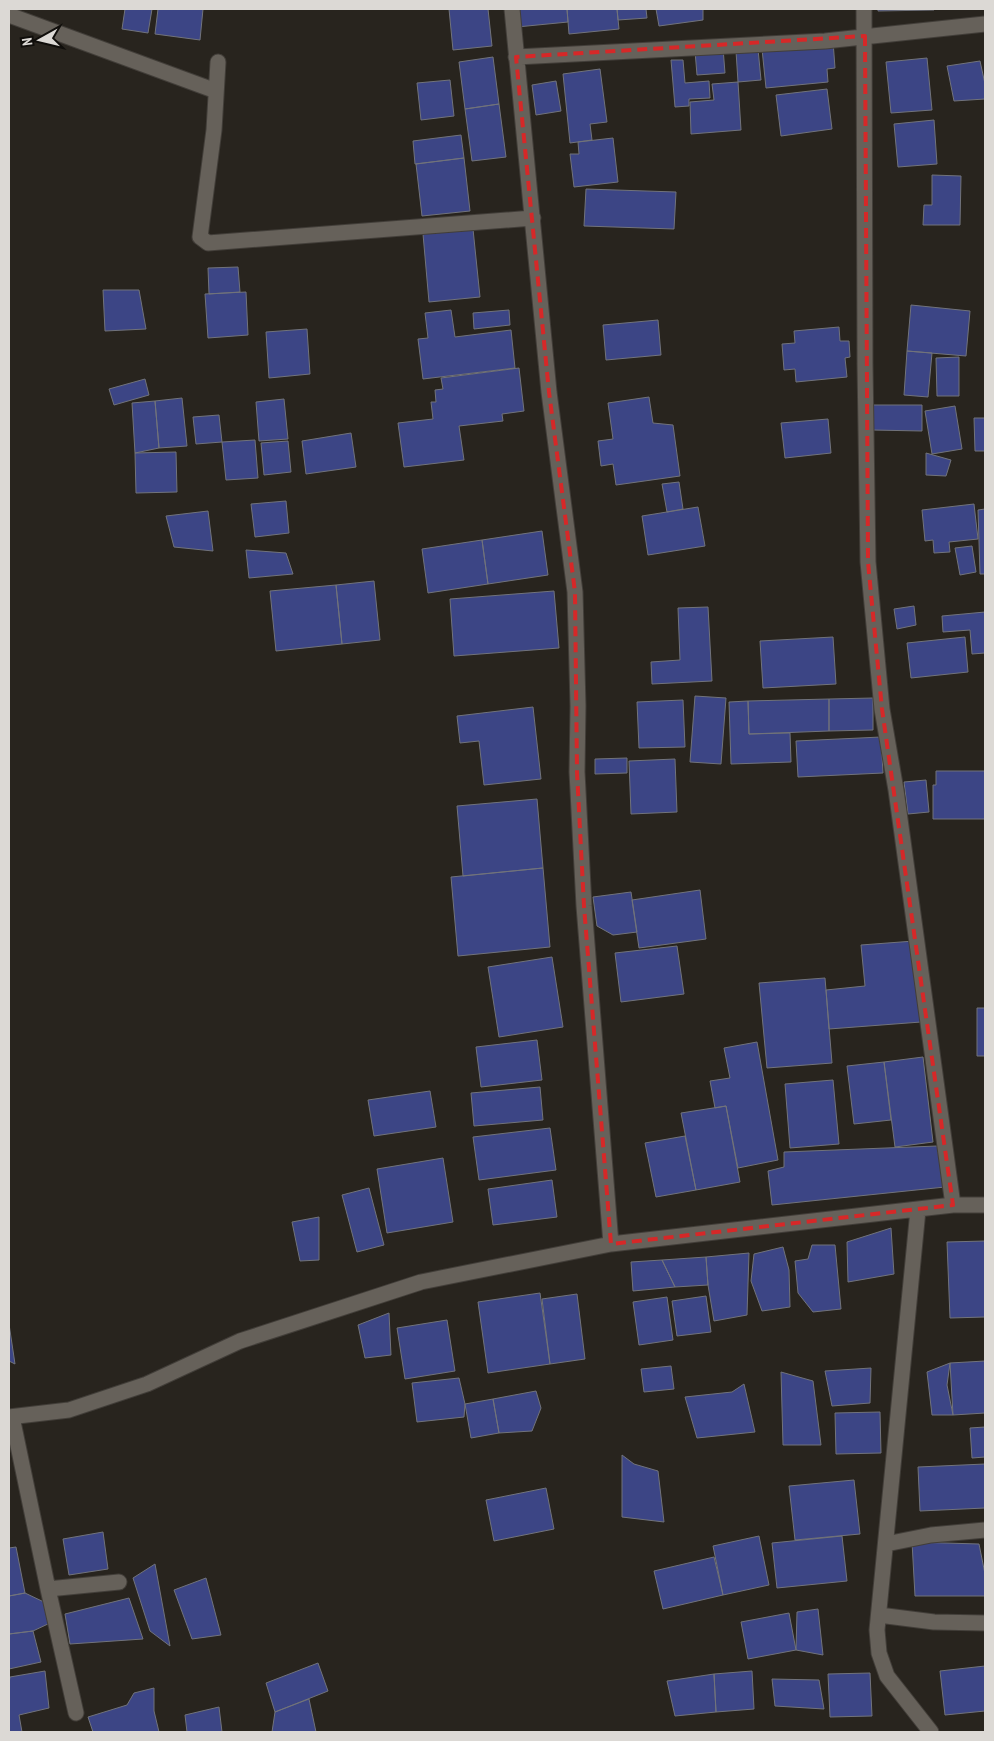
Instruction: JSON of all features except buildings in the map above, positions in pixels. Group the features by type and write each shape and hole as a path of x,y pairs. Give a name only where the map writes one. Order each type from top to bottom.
{"street":[{"path":"512,9 549,392 575,592 578,706 577,772 583,887 611,1244"},
{"path":"864,9 865,364 868,562 882,709 896,790 953,1205"},
{"path":"9,16 216,91"},
{"path":"516,57 815,41 985,24"},
{"path":"218,62 214,130 200,237 208,243 533,218"},
{"path":"76,1712 10,1417 69,1410 146,1384 240,1341 421,1282 611,1244 953,1205 985,1205"},
{"path":"918,1210 877,1630 879,1653 888,1676 931,1732"},
{"path":"886,1544 931,1535 985,1530"},
{"path":"48,1589 119,1582"},
{"path":"879,1615 934,1622 985,1623"}],"highlighted area":[{"path":"865,36 868,562 882,709 953,1205 611,1244 584,906 577,772 575,592 549,392 516,57"}]}
